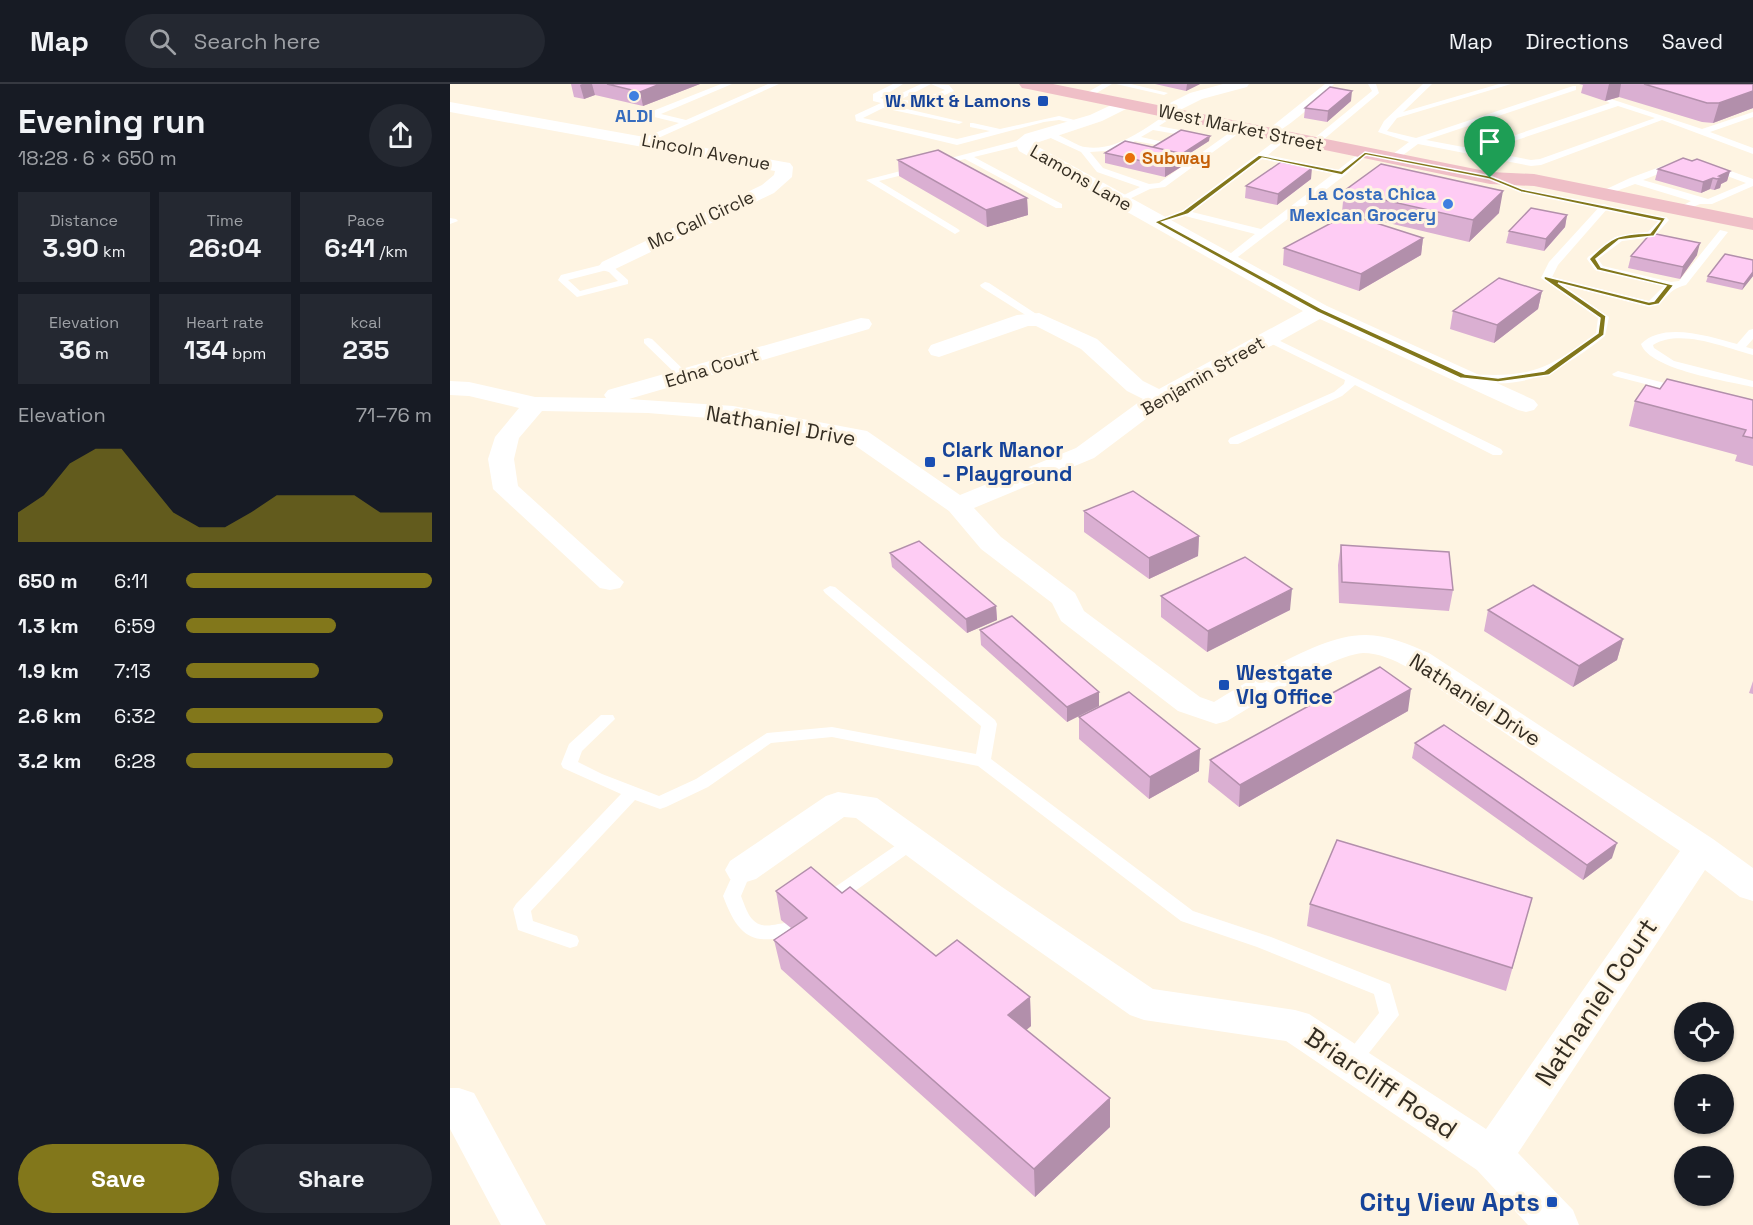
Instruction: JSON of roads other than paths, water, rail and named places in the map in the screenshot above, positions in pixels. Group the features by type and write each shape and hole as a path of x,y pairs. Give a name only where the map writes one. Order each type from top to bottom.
{"main road":[{"name":"West Market Street","path":"1037,85 1490,178 1534,180 1603,200 1681,210 1753,224"},
{"name":"West Market Street","path":"1681,210 1723,232 1753,238"}],"street":[{"path":"1168,113 1196,96 1240,84"},
{"name":"Lamons Lane","path":"1124,104 1082,123 1034,138 1024,147 1319,311 1526,405"},
{"name":"Lincoln Avenue","path":"450,107 784,167"},
{"name":"Mc Call Circle","path":"609,266 768,189 783,177 784,167"},
{"name":"Benjamin Street","path":"958,505 1085,453 1159,398 1319,311"},
{"path":"939,350 1025,320 1039,319 1089,344 1135,386 1159,398"},
{"name":"Edna Court","path":"548,405 630,393 861,324"},
{"name":"Nathaniel Drive","path":"450,388 470,389 548,405 618,405 733,413 858,436 958,505 991,543 1065,599 1071,615 1189,704 1216,714 1340,647 1364,643 1390,648 1418,660 1701,848 1753,887"},
{"path":"548,405 507,437 501,459 506,489 610,582"},
{"name":"Briarcliff Road","path":"743,870 838,804 865,807 989,897 1144,1004 1295,1026 1492,1156 1557,1225"},
{"name":"Nathaniel Court","path":"1492,1156 1701,848"},
{"path":"450,1106 459,1106 524,1225"}],"lane":[{"path":"685,122 653,114 728,84"},
{"path":"644,141 775,84"},
{"path":"899,84 876,96 876,99 959,122"},
{"path":"927,84 858,117 957,142 1059,118 1082,123"},
{"path":"888,103 919,104 950,91 950,88 935,84"},
{"path":"1085,96 1108,84"},
{"path":"1120,84 1164,93"},
{"path":"1157,222 1185,213 1261,156 1287,122 1330,84"},
{"path":"1314,143 1376,91 1372,84"},
{"path":"1428,84 1382,132 1416,141 1530,163 1541,162 1657,122 1661,117"},
{"path":"1393,118 1507,84"},
{"path":"1560,84 1584,92"},
{"path":"1392,159 1416,141 1573,88"},
{"path":"1124,104 1144,89"},
{"path":"1608,100 1753,151"},
{"path":"1473,152 1619,103"},
{"path":"1123,145 1152,127 1168,113"},
{"path":"1702,132 1753,114"},
{"path":"973,125 1084,150 1123,145 1154,152"},
{"path":"1152,127 1204,146"},
{"path":"1193,151 1217,143 1242,128"},
{"path":"1143,132 1175,139"},
{"path":"955,231 871,180 1034,138"},
{"path":"1133,138 1165,145"},
{"path":"1119,201 1148,187 1162,185 1195,162 1204,146"},
{"path":"1084,150 1100,170 1148,187"},
{"path":"1226,261 1365,153"},
{"path":"966,156 1059,206"},
{"path":"1261,156 1342,173"},
{"path":"1182,158 1195,162"},
{"path":"1546,278 1553,264 1603,200 1633,180 1683,162"},
{"path":"1704,165 1753,182"},
{"path":"1633,180 1681,210"},
{"path":"1723,232 1682,284 1671,285 1599,268 1593,259 1617,238 1652,235 1681,210 1709,202 1753,182"},
{"path":"1185,213 1264,233"},
{"path":"609,266 624,282 577,294 563,280 565,277 609,266"},
{"path":"1546,278 1649,304 1656,302 1671,285"},
{"path":"1463,376 1498,380 1546,373 1601,334 1604,317 1546,278"},
{"path":"985,285 1039,319"},
{"path":"1739,349 1752,330"},
{"path":"1753,352 1678,335 1665,335 1652,339 1647,344 1649,350 1670,363 1753,384"},
{"path":"1268,338 1497,452"},
{"path":"648,341 685,376"},
{"path":"1670,363 1684,362 1753,379"},
{"path":"1618,374 1697,394"},
{"path":"1234,441 1338,394 1349,386 1351,379"},
{"path":"830,590 989,724 983,761"},
{"path":"607,719 575,748 569,764 660,803 702,783 767,738 831,732 983,761 1187,916 1264,942 1383,989 1389,1015 1350,1062"},
{"path":"570,941 525,924 522,909 633,792"},
{"path":"825,903 914,841"},
{"path":"743,870 732,896 740,919 751,932 770,935 790,928"}],"place":[{"name":"ALDI","path":"634,96"},
{"name":"W. Mkt & Lamons","path":"1043,101"},
{"name":"Subway","path":"1130,158"},
{"name":"La Costa Chica Mexican Grocery","path":"1448,204"},
{"name":"Clark Manor - Playground","path":"930,462"},
{"name":"Westgate Vlg Office","path":"1224,685"},
{"name":"City View Apts","path":"1552,1202"}]}
